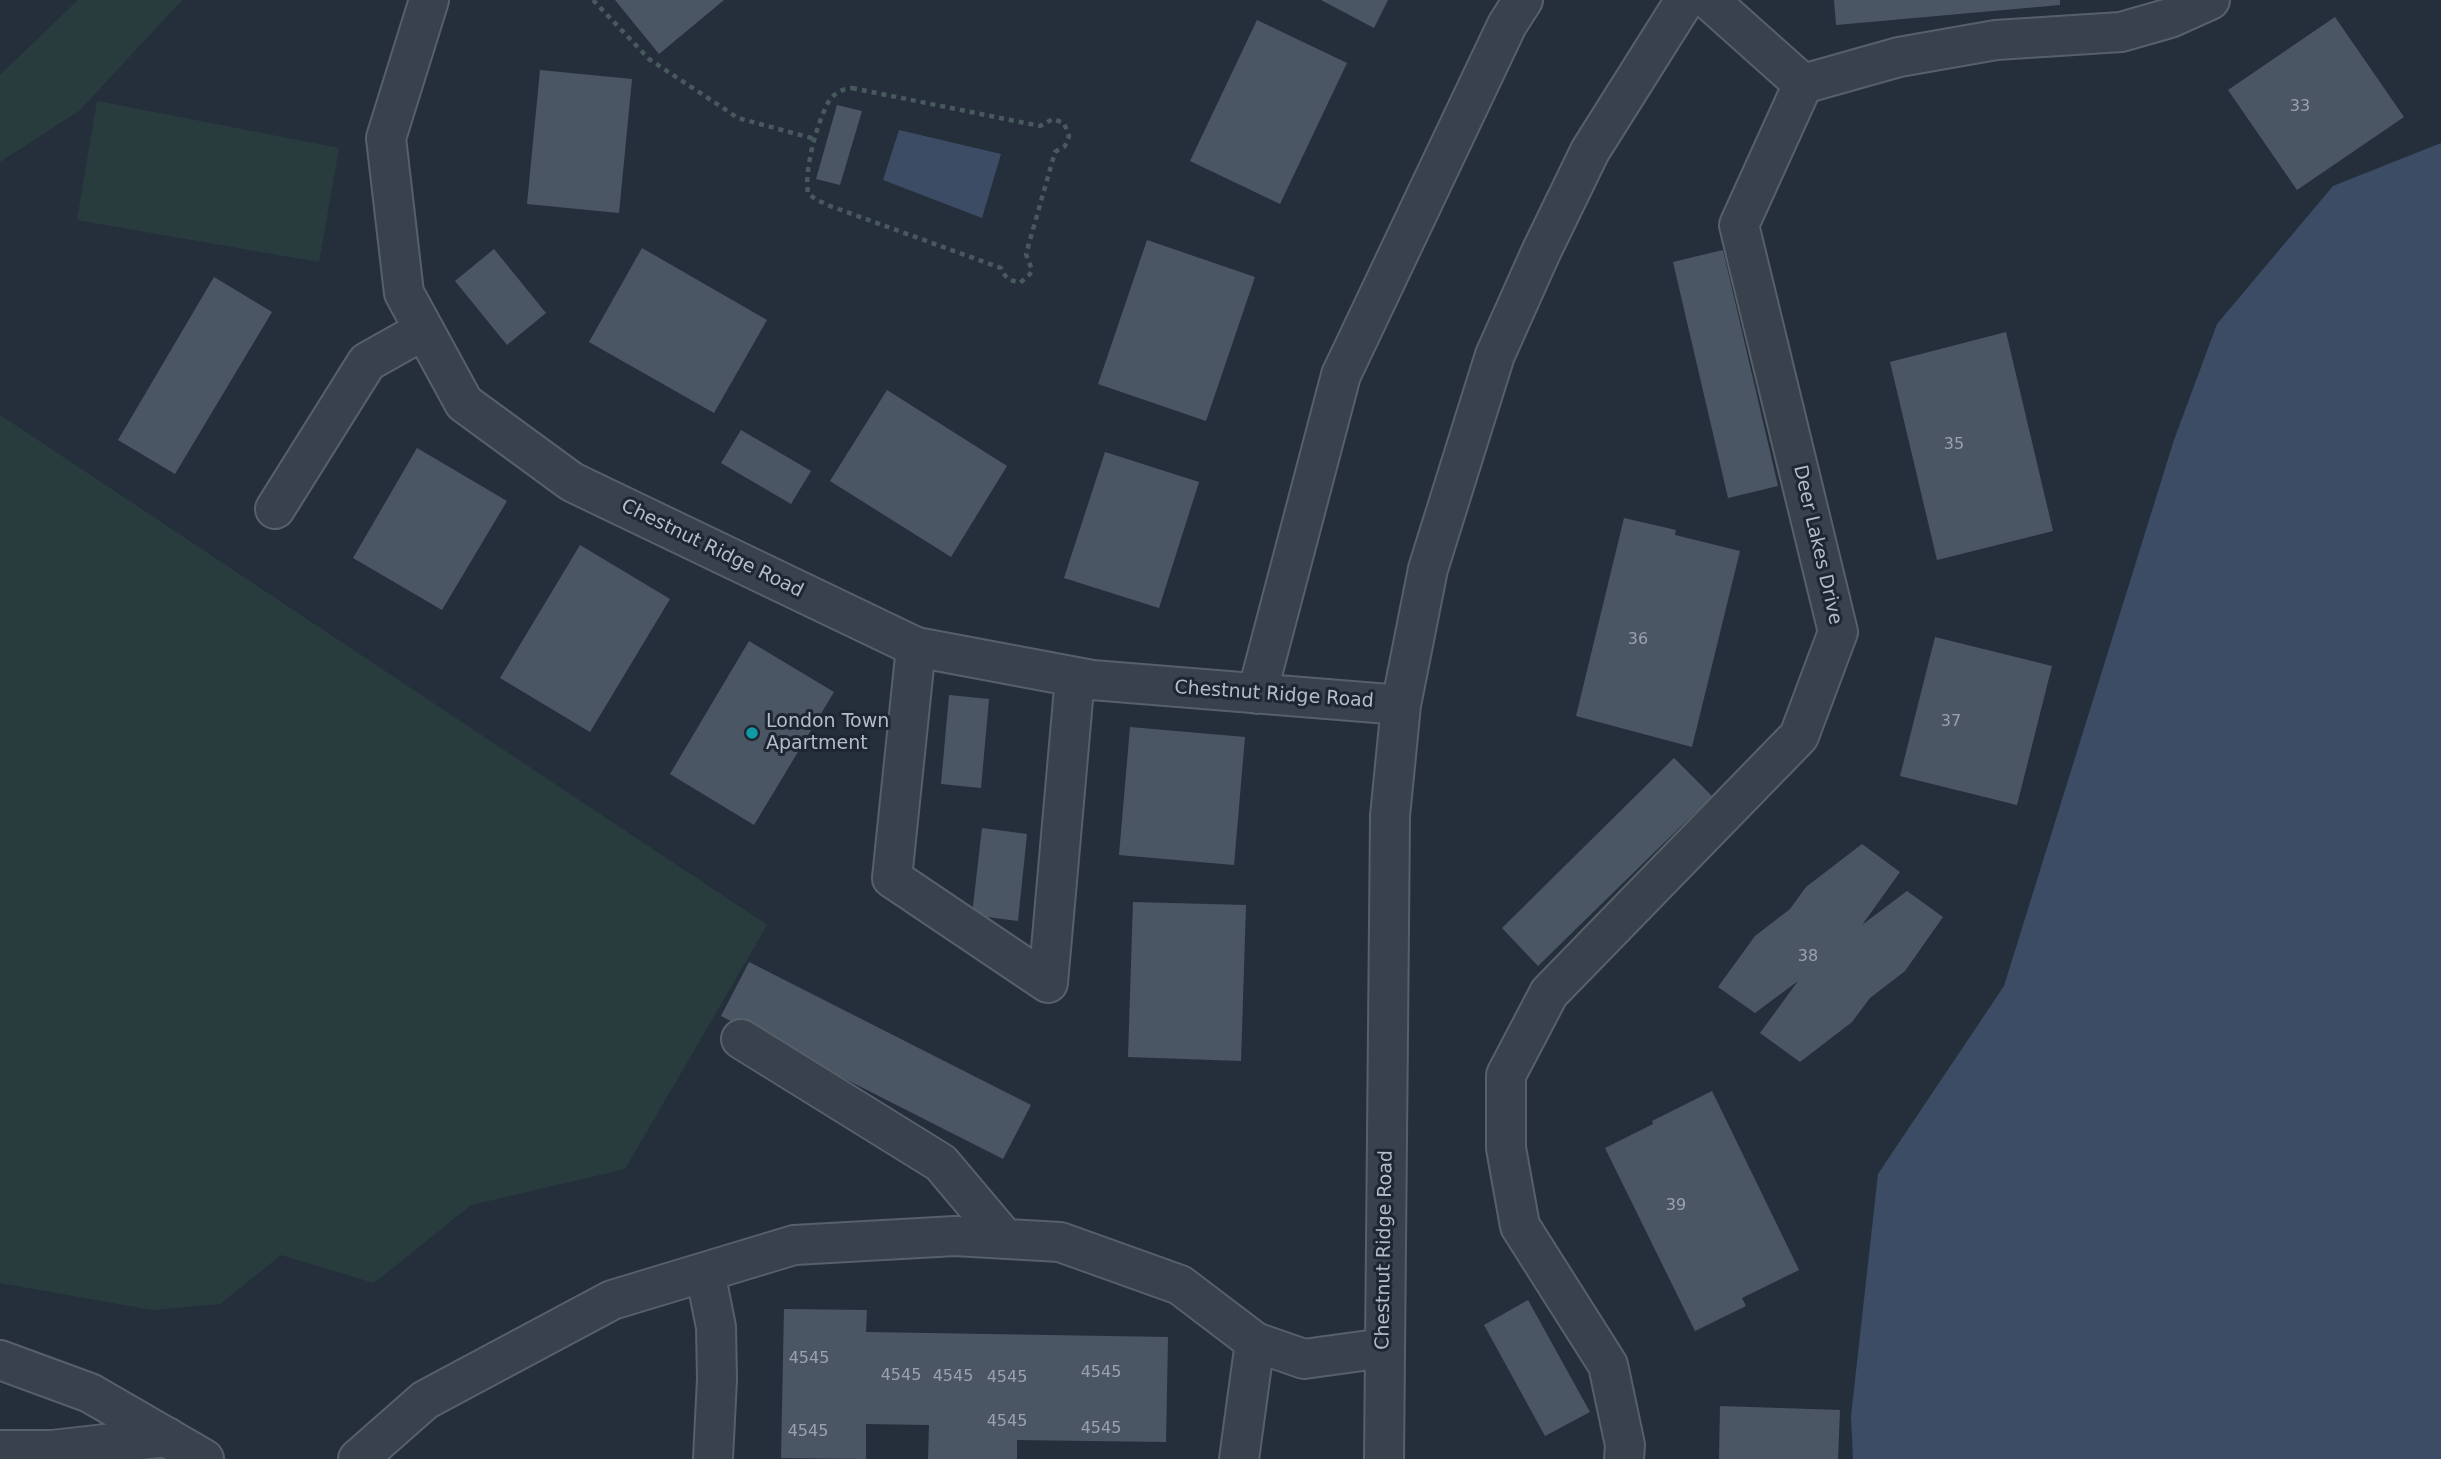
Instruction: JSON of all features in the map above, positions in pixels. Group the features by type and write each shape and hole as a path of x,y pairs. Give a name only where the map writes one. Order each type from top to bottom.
{"street":[{"name":"Chestnut Ridge Road","path":"429,0 386,138 404,293 464,402 572,482 916,648 1075,677 1401,705"},
{"path":"1257,694 1341,375 1507,25 1524,0"},
{"name":"Chestnut Ridge Road","path":"1384,1459 1390,816 1401,705 1428,569 1495,355 1541,252 1590,151 1685,0"},
{"path":"1709,0 1803,84 1899,57 1996,40 2121,32 2170,18 2210,0"},
{"name":"Deer Lakes Drive","path":"1624,1459 1625,1445 1608,1365 1520,1226 1506,1148 1506,1074 1549,993 1799,736 1838,632 1739,225 1803,84"},
{"path":"275,509 368,362 424,330"},
{"path":"916,648 892,878 1048,983 1075,677"},
{"path":"741,1039 941,1163 1005,1239"},
{"path":"358,1459 425,1400 612,1300 794,1245 955,1236 1060,1242 1180,1285 1255,1342 1304,1359 1384,1348"},
{"path":"705,1272 716,1327 717,1380 713,1459"},
{"path":"1239,1459 1255,1342"},
{"path":"0,1360 90,1393 204,1459"},
{"path":"0,1450 52,1450 167,1437"}],"path":[{"path":"593,0 649,59 738,118 815,139"},
{"path":"852,88 1040,126 1058,119 1064,123 1069,136 1065,146 1055,152 1026,254 1032,270 1020,283 1004,277 1001,268 815,199 808,193 806,182 815,139 829,101 843,89 852,88"}],"green space":[{"path":"78,0 182,0 80,110 0,162 0,75"},
{"path":"97,101 339,148 319,262 77,220"},
{"path":"0,415 767,925 625,1169 471,1205 374,1283 281,1255 220,1304 153,1310 0,1283"}],"water":[{"path":"899,130 1001,154 982,218 883,180"},
{"path":"2441,143 2441,1459 1853,1459 1851,1416 1878,1174 2004,986 2174,440 2217,324 2333,186"}],"building":[{"path":"615,0 724,0 659,54"},
{"path":"1321,0 1388,0 1374,28"},
{"path":"1834,0 2060,0 2060,5 1836,25"},
{"path":"2335,17 2404,117 2297,190 2228,90"},
{"path":"1257,20 1347,63 1280,204 1190,161"},
{"path":"540,70 632,79 619,213 527,204"},
{"path":"837,105 862,111 840,185 816,179"},
{"path":"1147,240 1255,277 1206,421 1098,384"},
{"path":"642,248 767,320 714,413 589,342"},
{"path":"494,249 546,313 507,345 455,281"},
{"path":"1723,250 1778,486 1728,498 1673,262"},
{"path":"214,277 272,312 175,474 118,440"},
{"path":"2006,332 2053,531 1937,560 1890,362"},
{"path":"887,390 1007,466 951,557 830,481"},
{"path":"741,430 811,471 791,504 721,463"},
{"path":"417,448 507,501 442,610 353,558"},
{"path":"1105,452 1199,482 1159,608 1064,578"},
{"path":"1624,518 1676,530 1675,535 1740,551 1692,747 1576,716"},
{"path":"580,545 670,599 590,732 500,678"},
{"path":"1935,637 2052,666 2017,805 1900,776"},
{"name":"London Town Apartment","path":"749,641 834,692 754,825 670,774"},
{"path":"949,695 989,699 981,788 941,784"},
{"path":"1130,727 1245,737 1234,865 1119,855"},
{"path":"1674,758 1712,796 1538,966 1502,928"},
{"path":"982,828 1027,834 1018,921 972,915"},
{"path":"1862,844 1900,872 1862,925 1907,891 1943,917 1905,971 1870,998 1852,1022 1800,1062 1760,1033 1798,981 1755,1013 1718,987 1755,936 1790,909 1806,887"},
{"path":"1133,902 1246,905 1241,1061 1128,1057"},
{"path":"749,962 1031,1105 1003,1159 721,1016"},
{"path":"1712,1091 1799,1270 1742,1298 1746,1306 1695,1331 1605,1148"},
{"path":"1528,1300 1590,1412 1545,1436 1484,1325"},
{"path":"784,1309 867,1310 866,1332 1168,1337 1166,1442 1017,1440 1017,1459 928,1459 929,1425 866,1424 866,1459 781,1458"},
{"path":"1720,1406 1840,1410 1838,1459 1719,1459"}],"place":[{"name":"London Town Apartment","path":"752,733"}]}
